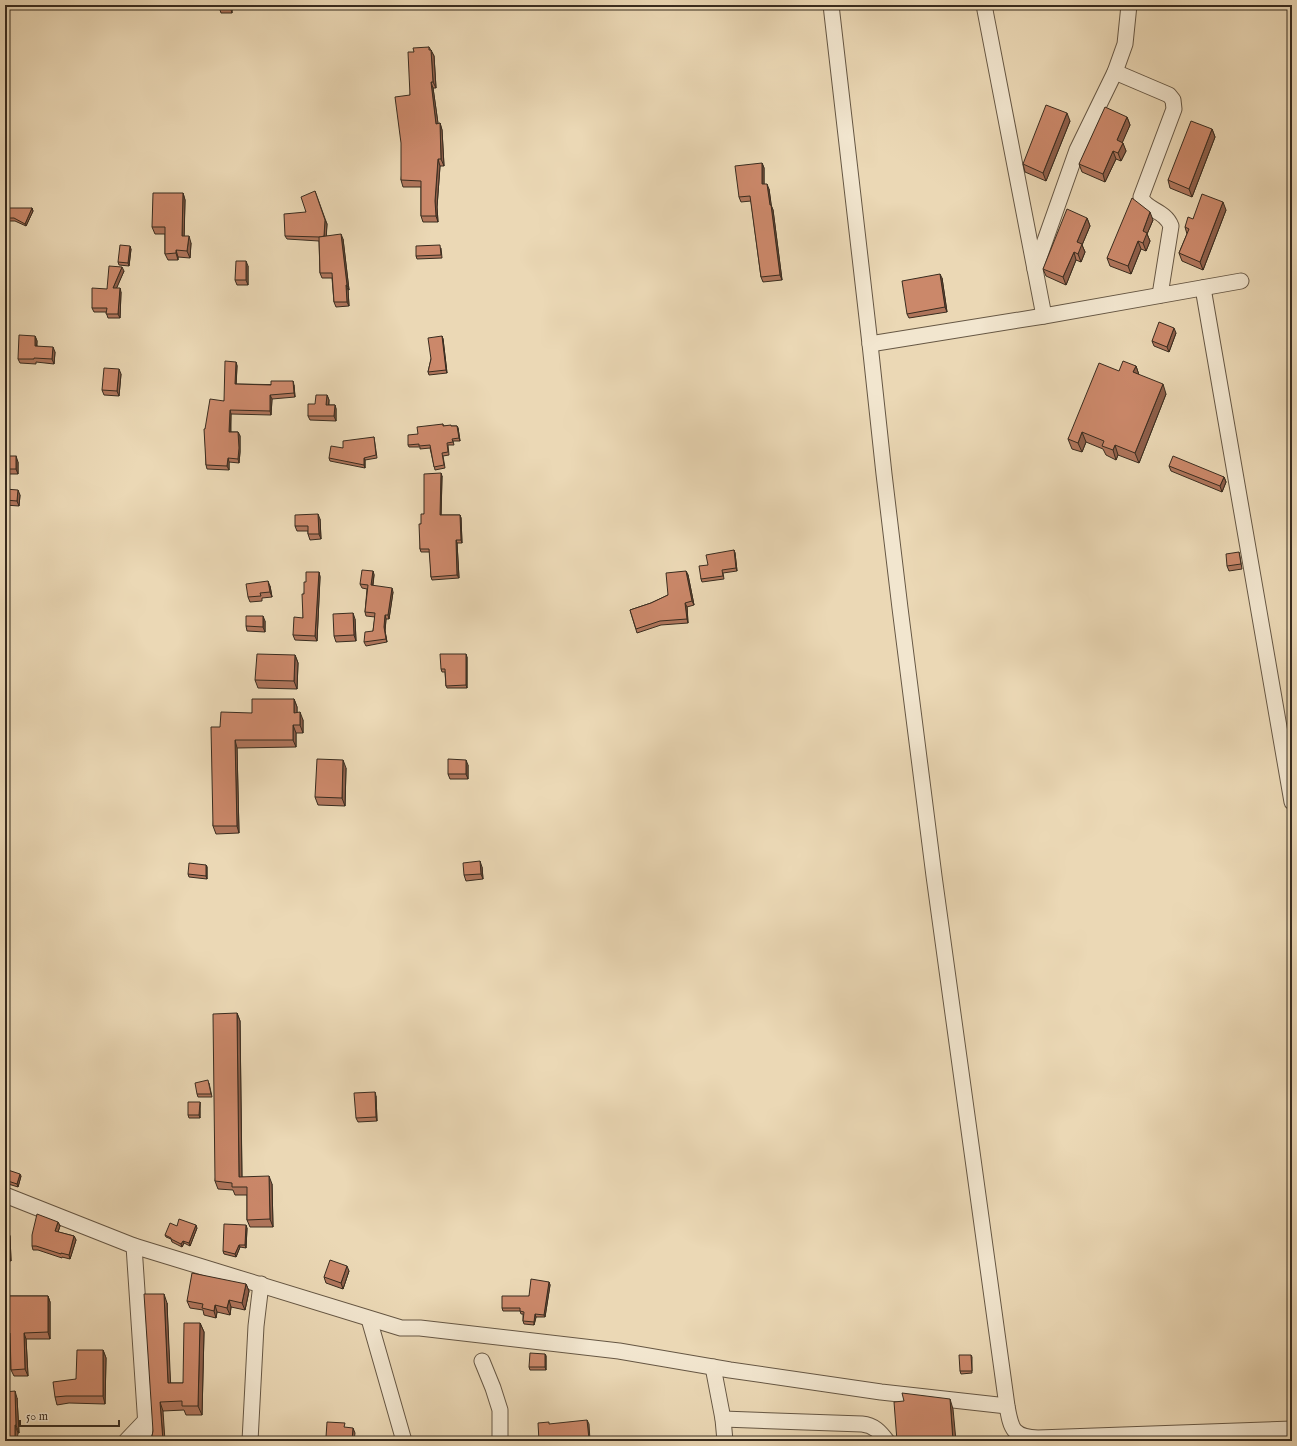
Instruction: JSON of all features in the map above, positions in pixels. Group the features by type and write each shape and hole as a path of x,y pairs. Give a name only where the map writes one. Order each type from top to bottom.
{"street":[{"path":"831,5 884,474 934,876 1011,1426 1019,1434 1030,1438 1292,1429"},
{"path":"984,5 1044,316"},
{"path":"1035,270 1076,150 1115,72 1125,44 1129,5"},
{"path":"1115,72 1169,95 1173,100 1174,109 1141,197 1143,202 1168,219 1171,226 1160,295"},
{"path":"870,344 1044,316 1241,281"},
{"path":"1203,288 1292,802"},
{"path":"5,1195 134,1246 401,1328 420,1328 619,1351 712,1367 881,1392 1007,1406"},
{"path":"134,1246 147,1441"},
{"path":"250,1441 256,1326 261,1284"},
{"path":"369,1319 404,1441"},
{"path":"482,1361 500,1410 500,1441"},
{"path":"712,1367 723,1420 725,1441"},
{"path":"723,1420 853,1423 870,1425 879,1431 887,1441"},
{"path":"126,1441 145,1421"}],"building":[{"path":"219,5 230,5 230,7 219,7"},
{"path":"429,47 429,50 431,50 433,82 431,82 436,124 440,123 441,159 438,159 435,201 436,216 421,216 421,181 401,180 401,143 395,97 410,95 408,52 414,52 413,48"},
{"path":"1046,105 1067,113 1043,173 1023,164"},
{"path":"1105,107 1127,117 1117,140 1123,143 1118,153 1113,151 1103,174 1079,164"},
{"path":"1191,121 1212,129 1189,189 1168,180"},
{"path":"762,163 762,184 767,184 780,275 761,277 750,196 739,197 735,166"},
{"path":"315,191 325,220 324,236 285,236 284,214 306,212 301,197"},
{"path":"153,193 183,193 182,236 189,236 187,251 176,250 176,253 165,254 165,227 152,227"},
{"path":"1202,194 1223,202 1200,262 1179,253 1189,229 1185,227 1188,217 1193,219"},
{"path":"1132,198 1150,212 1143,231 1147,233 1143,243 1138,241 1128,266 1107,258"},
{"path":"7,208 32,208 25,224 14,218 7,218"},
{"path":"1067,209 1087,218 1077,242 1082,244 1078,254 1074,252 1063,277 1043,269"},
{"path":"341,234 347,285 347,302 334,302 332,273 320,273 319,237"},
{"path":"120,245 130,246 128,263 118,262"},
{"path":"440,245 441,255 416,256 416,246"},
{"path":"236,261 246,261 246,280 235,280"},
{"path":"109,266 122,267 113,288 120,288 118,314 106,314 107,308 92,308 92,288 107,289"},
{"path":"940,274 945,307 907,314 902,281"},
{"path":"1159,322 1174,328 1167,347 1152,341"},
{"path":"19,335 35,336 35,346 53,347 52,359 18,359"},
{"path":"442,336 446,370 428,372 431,359 428,338"},
{"path":"225,361 236,362 235,384 271,385 271,381 293,381 294,393 270,395 270,411 230,410 229,432 238,432 238,459 228,458 227,466 206,465 204,429 210,399 224,401"},
{"path":"1123,361 1136,366 1133,372 1163,384 1135,453 1115,445 1113,450 1102,446 1104,441 1082,432 1078,443 1068,439 1099,363 1119,371"},
{"path":"104,368 119,369 117,391 102,390"},
{"path":"316,395 327,395 326,405 335,405 334,416 308,416 308,404 315,404"},
{"path":"443,424 443,426 457,426 459,438 452,439 453,442 447,443 448,452 442,453 444,465 434,467 430,445 408,445 408,435 418,434 417,427"},
{"path":"374,437 376,455 364,458 364,465 329,458 331,446 343,448 343,441"},
{"path":"5,456 16,456 16,469 5,469"},
{"path":"1173,456 1224,477 1220,486 1169,466"},
{"path":"441,473 440,515 460,515 461,540 456,540 457,575 431,577 429,549 420,549 419,524 421,524 421,514 424,514 424,474"},
{"path":"5,489 18,490 17,501 5,500"},
{"path":"318,514 319,534 308,534 308,526 295,526 295,515"},
{"path":"734,550 736,568 722,570 723,576 701,579 699,566 708,565 706,555"},
{"path":"1239,552 1241,564 1227,566 1226,554"},
{"path":"362,570 373,571 371,585 392,588 388,615 385,615 384,627 386,639 364,642 365,632 373,631 375,613 365,612 368,585 360,584"},
{"path":"686,571 692,601 685,603 687,619 660,621 636,629 630,610 668,595 666,573"},
{"path":"306,572 319,572 315,636 293,635 294,617 303,618 302,594 304,594"},
{"path":"268,581 270,592 260,593 261,596 248,597 246,584"},
{"path":"353,613 354,635 334,636 333,614"},
{"path":"246,616 263,616 263,627 246,626"},
{"path":"257,654 295,655 294,681 255,680"},
{"path":"440,654 466,654 466,685 446,686 445,669 441,669"},
{"path":"252,699 294,699 294,713 300,712 300,725 293,725 293,740 235,740 237,826 213,826 211,727 220,727 221,712 252,713"},
{"path":"317,759 343,760 342,798 315,797"},
{"path":"448,759 466,760 466,774 448,774"},
{"path":"480,861 481,874 464,875 463,863"},
{"path":"189,863 206,865 206,876 188,874"},
{"path":"237,1013 239,1177 269,1176 270,1219 247,1220 247,1187 232,1187 232,1183 215,1181 213,1014"},
{"path":"208,1080 211,1094 197,1094 195,1083"},
{"path":"375,1092 376,1117 356,1118 354,1093"},
{"path":"188,1102 200,1102 199,1115 188,1115"},
{"path":"5,1169 20,1174 17,1184 5,1180"},
{"path":"37,1214 58,1222 55,1231 74,1236 69,1255 32,1246 32,1235"},
{"path":"179,1219 196,1225 189,1243 183,1241 181,1244 165,1235 170,1223 177,1226"},
{"path":"224,1224 246,1225 245,1245 239,1245 235,1254 223,1251"},
{"path":"5,1228 7,1228 8,1253 5,1253"},
{"path":"330,1260 347,1266 341,1283 324,1277"},
{"path":"192,1273 246,1284 242,1303 229,1300 227,1308 215,1305 214,1311 202,1308 203,1304 187,1301"},
{"path":"531,1279 549,1282 544,1315 535,1314 534,1322 523,1321 524,1312 520,1311 520,1308 502,1308 502,1296 529,1296"},
{"path":"144,1294 164,1294 168,1383 183,1383 184,1323 200,1323 198,1406 182,1406 182,1401 160,1402 163,1441 148,1441 152,1436 153,1431"},
{"path":"5,1296 48,1296 48,1332 24,1333 25,1369 11,1370 10,1333 5,1334"},
{"path":"77,1350 103,1350 103,1396 55,1397 53,1382 76,1379"},
{"path":"530,1353 545,1354 545,1367 529,1367"},
{"path":"959,1355 971,1355 972,1371 960,1371"},
{"path":"15,1391 15,1441 5,1441 5,1392"},
{"path":"902,1393 950,1399 953,1441 897,1441 894,1402 904,1401"},
{"path":"587,1420 589,1439 595,1438 596,1441 539,1441 538,1423 549,1422 549,1424"},
{"path":"327,1422 345,1423 344,1427 353,1428 352,1441 328,1441 328,1437 326,1437"}]}
